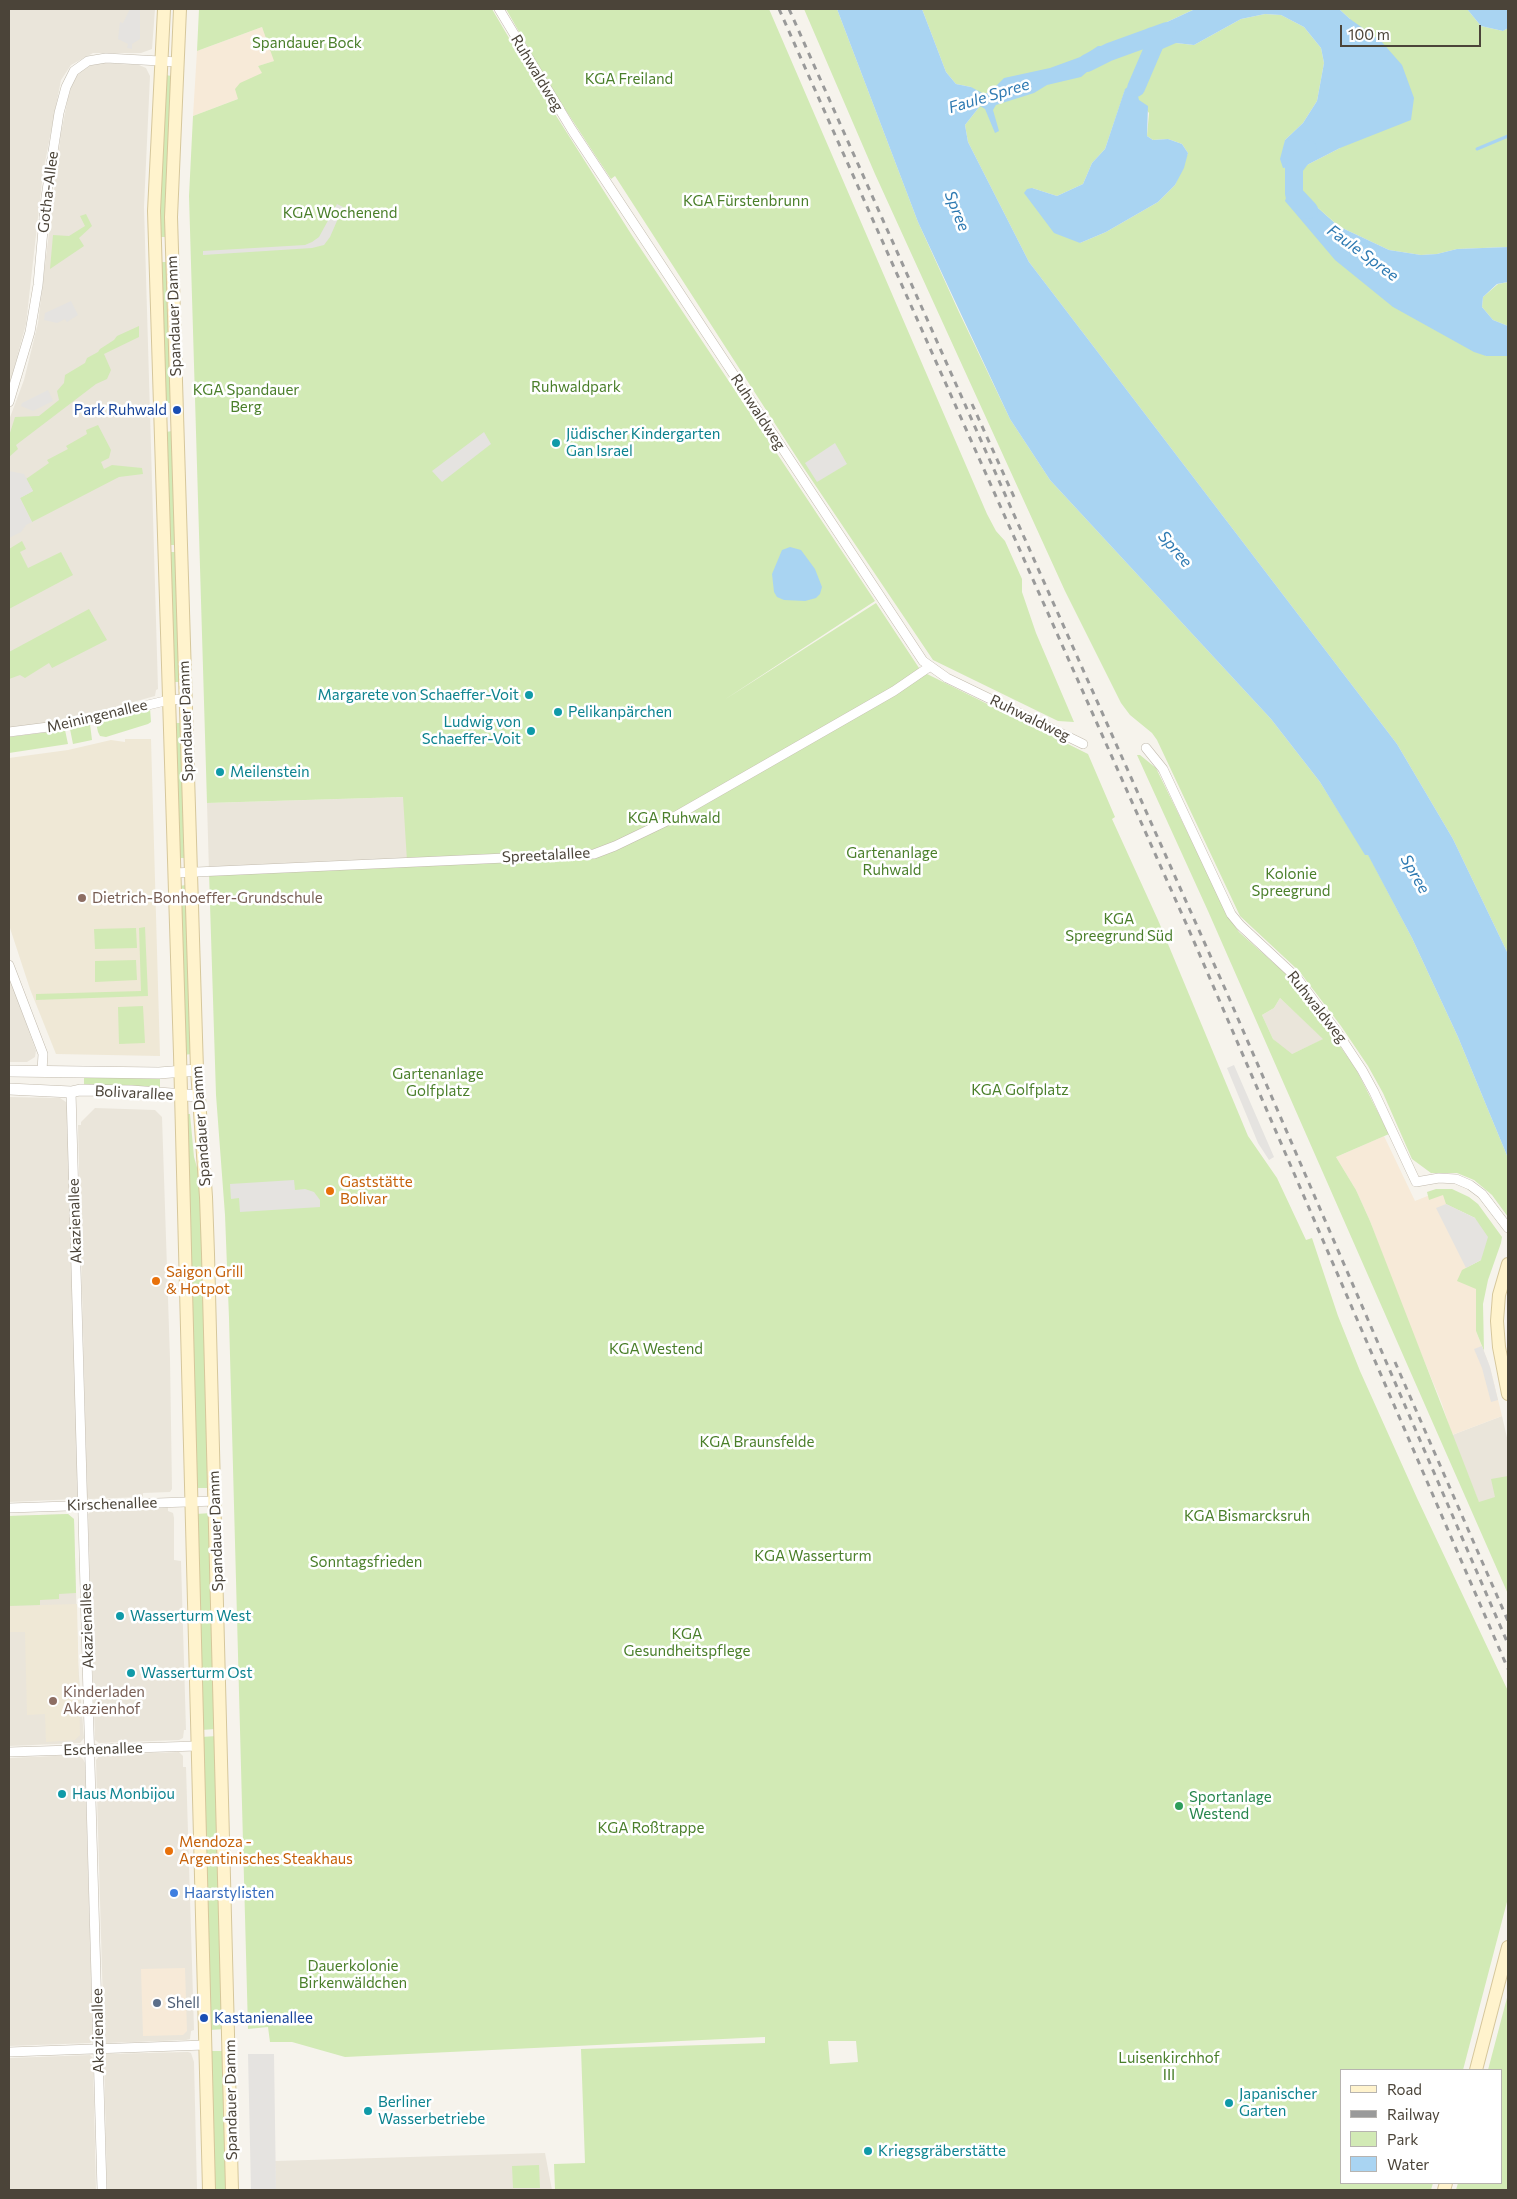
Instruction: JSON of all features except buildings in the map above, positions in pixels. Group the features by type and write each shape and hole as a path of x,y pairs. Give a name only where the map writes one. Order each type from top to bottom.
{"main road":[{"name":"Spandauer Damm","path":"164,9 154,211 180,1072 209,2190"},
{"name":"Spandauer Damm","path":"180,9 171,217 190,872 198,1096 206,1198 216,1501 232,2190"},
{"path":"1508,1264 1500,1295 1497,1321 1499,1347 1508,1394"},
{"path":"1476,2069 1508,1947"}],"street":[{"name":"Ruhwaldweg","path":"499,9 529,62 580,142 909,640 929,667 947,678 1083,744"},
{"name":"Gotha-Allee","path":"9,402 34,314 46,197 58,112 66,86 74,71 88,61 106,58 161,61"},
{"path":"161,61 178,62"},
{"name":"Spreetalallee","path":"174,873 594,854 670,820 894,691 929,667"},
{"name":"Meiningenallee","path":"9,732 64,725 169,700 185,699"},
{"name":"Ruhwaldweg","path":"1146,748 1163,768 1231,914 1240,925 1297,978 1338,1032 1370,1085 1416,1182 1439,1178 1456,1179 1470,1185 1482,1194 1508,1228"},
{"path":"9,964 42,1054 42,1091"},
{"name":"Bolivarallee","path":"9,1071 180,1072 197,1070"},
{"path":"71,1072 71,1092"},
{"name":"Bolivarallee","path":"9,1089 71,1092 131,1091 198,1096"},
{"name":"Akazienallee","path":"71,1092 102,2190"},
{"name":"Kirschenallee","path":"9,1508 216,1501"},
{"name":"Eschenallee","path":"9,1752 197,1746"},
{"path":"9,2052 205,2045"}],"shaded area":[{"path":"9,9 155,9 152,49 141,53 93,53 71,65 61,80 43,173 26,324 9,387"},
{"path":"130,9 140,9 140,39 132,44 132,49 127,48 128,44 118,39 120,22 123,23"},
{"path":"262,27 275,61 258,66 263,73 238,99 193,116 197,51"},
{"path":"103,63 139,65 146,68 150,76 144,207 158,689 155,696 94,713 48,723 9,728 9,420 24,380 38,323 61,133 68,98 73,81 85,67"},
{"path":"337,204 343,207 330,237 324,245 312,248 203,255 203,251 305,245 319,237"},
{"path":"71,301 78,315 67,322 65,319 57,323 44,320 45,313"},
{"path":"48,390 53,401 33,411 21,406 22,403"},
{"path":"484,432 491,444 442,482 432,471"},
{"path":"835,443 847,464 817,482 805,463"},
{"path":"9,471 24,474 33,491 20,498 32,522 26,525 21,532 9,538"},
{"name":"Dietrich-Bonhoeffer-Grundschule","path":"125,739 151,739 160,1056 56,1054 30,989 9,925 9,758 68,750 111,740 125,742"},
{"path":"404,797 408,861 209,872 207,803"},
{"path":"9,976 36,1051 35,1057 27,1062 9,1062"},
{"path":"1280,998 1324,1039 1288,1056 1273,1039 1262,1015 1274,1008"},
{"path":"1234,1065 1274,1157 1269,1160 1258,1143 1227,1068"},
{"path":"9,1097 60,1098 66,1102 67,1107 79,1497 76,1499 9,1502"},
{"path":"95,1108 155,1110 162,1117 172,1489 170,1492 143,1493 143,1497 89,1499 87,1497 78,1125 81,1125 81,1122"},
{"path":"1384,1136 1415,1201 1430,1195 1442,1194 1456,1198 1476,1289 1476,1331 1490,1367 1502,1416 1452,1435 1442,1404 1402,1307 1370,1221 1356,1190 1336,1157"},
{"path":"294,1180 295,1190 305,1189 314,1192 320,1200 320,1207 240,1212 239,1198 231,1199 230,1184"},
{"path":"1446,1204 1475,1218 1488,1237 1481,1260 1466,1268 1436,1208"},
{"path":"1482,1346 1490,1367 1498,1400 1491,1402 1482,1368 1474,1349"},
{"path":"1502,1416 1508,1442 1508,1576 1452,1435"},
{"path":"168,1507 168,1511 173,1513 174,1518 174,1560 181,1561 186,1730 184,1730 183,1738 179,1740 99,1743 95,1740 88,1514 92,1510"},
{"path":"68,1514 74,1519 78,1663 84,1738 80,1743 9,1746 9,1516"},
{"path":"77,1604 80,1735 75,1740 46,1742 45,1714 27,1715 25,1632 9,1632 9,1606"},
{"path":"179,1752 183,1756 183,1767 186,1767 194,2030 191,2031 190,2039 186,2040 106,2043 104,2040 96,1760 100,1755"},
{"path":"77,1755 85,1763 93,2041 90,2043 9,2046 9,1758"},
{"path":"185,1968 187,2031 183,2035 143,2036 141,1969"},
{"path":"191,2053 194,2062 197,2190 107,2190 104,2056 106,2054"},
{"path":"248,2054 274,2054 276,2190 251,2190"},
{"path":"90,2055 93,2058 96,2190 9,2190 9,2058"},
{"path":"545,2153 552,2190 276,2190 275,2161"}],"green space":[{"path":"199,9 492,9 536,84 633,237 875,601 724,700 876,603 921,671 1088,754 1115,817 1112,819 1158,920 1248,1136 1277,1178 1306,1240 1312,1238 1338,1316 1360,1371 1417,1498 1508,1691 1508,1898 1463,2069 1340,2069 1340,2184 1433,2184 1431,2190 555,2190 554,2164 585,2163 581,2049 765,2043 765,2037 345,2057 292,2042 270,2042 268,2027 248,2029 229,1318 225,1215 216,1095 209,872 407,861 403,797 207,803 189,196 193,116 238,99 235,89 240,83 262,73 258,66 274,61 262,27 197,51","holes":["828,2041 856,2041 858,2062 830,2064"]},
{"path":"506,9 769,9 987,514 996,531 1005,541 1022,579 1022,592 1036,633 1074,722 1058,721 933,660 801,464 615,176 611,179 595,155 550,86"},
{"name":"Kolonie Spreegrund","path":"804,9 837,9 918,222 1010,419 1050,480 1271,719 1320,782 1366,855 1368,854 1412,938 1458,1037 1508,1158 1508,1217 1492,1195 1474,1180 1457,1173 1431,1173 1412,1159 1383,1093 1368,1066 1341,1026 1299,971 1240,916 1157,740 1152,733 1130,715 1121,703 1065,591 875,174"},
{"path":"922,9 1195,9 1155,28 1145,35 1176,43 1194,45 1241,19 1265,14 1281,15 1304,27 1321,48 1324,63 1317,101 1303,123 1285,140 1283,168 1303,167 1340,148 1350,19 1339,9 1467,9 1481,26 1503,31 1508,28 1508,247 1457,249 1437,254 1421,255 1389,250 1339,227 1486,356 1508,356 1508,954 1453,839 1397,744 1029,262 968,142 965,125 980,106 971,87 956,84 946,72","holes":["1125,90 1139,101 1149,113 1147,136 1153,140 1168,139 1182,144 1188,153 1175,185 1158,202 1106,232 1080,243 1032,188 1057,196 1083,184 1092,163 1105,149"]},
{"path":"165,75 172,76 166,191 166,237 160,237 160,194"},
{"path":"86,214 92,226 79,238 84,246 50,269 53,235 69,236 85,226 80,216"},
{"path":"161,262 167,262 171,403 166,403"},
{"path":"1508,282 1508,326 1493,320 1482,307 1483,297 1498,284"},
{"path":"139,326 139,337 104,354 111,370 107,379 96,384 16,445 18,449 9,457 9,436 15,417 39,416 59,400 57,391 64,383 65,375 85,363 87,358 98,352 117,336"},
{"path":"98,425 111,450 109,458 101,462 104,469 112,465 142,468 143,474 119,477 32,522 20,498 33,491 26,479 49,463 47,460 68,449 66,446 87,434 86,430"},
{"path":"172,431 175,545 170,545 166,432"},
{"path":"22,541 26,549 20,552 28,568 61,552 73,575 9,609 9,549"},
{"path":"170,552 175,552 179,682 174,682"},
{"path":"89,609 107,640 52,668 49,663 25,678 20,675 9,679 9,652"},
{"path":"150,708 151,722 148,724 106,737 100,736 96,723"},
{"path":"175,723 181,723 184,858 179,858"},
{"path":"90,724 92,740 73,744 70,729"},
{"path":"65,730 68,744 9,753 9,737"},
{"path":"1137,755 1140,755 1156,768 1230,919 1239,932 1286,974 1307,999 1356,1069 1389,1134 1336,1157 1356,1190 1370,1221 1479,1502 1495,1497 1491,1479 1508,1476 1508,1594 1208,911","holes":["1280,998 1323,1039 1292,1054 1273,1039 1262,1015 1274,1008"]},
{"path":"186,885 191,1054 184,1055 179,886"},
{"path":"145,927 148,996 36,1000 36,994 141,991 139,928"},
{"path":"136,928 137,948 95,949 94,929"},
{"path":"136,960 137,980 95,982 95,961"},
{"path":"143,1006 145,1043 119,1044 118,1007"},
{"path":"84,1076 160,1077 160,1089 84,1087"},
{"path":"185,1114 190,1114 194,1157 200,1178 210,1488 195,1488"},
{"path":"1436,1189 1452,1189 1469,1197 1478,1204 1502,1237 1488,1280 1483,1304 1484,1351 1476,1331 1476,1289 1457,1281 1462,1270 1481,1260 1475,1218 1446,1204 1443,1195 1429,1200 1427,1192"},
{"path":"211,1513 216,1729 201,1730 196,1514"},
{"path":"68,1514 74,1519 76,1593 59,1594 59,1599 40,1600 40,1605 9,1606 9,1516"},
{"path":"217,1736 225,2029 210,2030 201,1737"},
{"path":"1508,1994 1508,2190 1456,2190 1458,2184 1502,2184 1502,2069 1488,2069"},
{"path":"212,2051 224,2051 228,2190 214,2190 210,2053"},
{"path":"539,2165 540,2188 513,2188 512,2166"}],"water":[{"name":"Spree","path":"837,9 922,9 946,72 956,84 971,87 984,94 990,92 1004,78 1050,68 1083,56 1098,46 1102,46 1109,52 1108,56 1081,77 1047,85 1034,93 996,105 993,110 999,131 995,133 985,109 980,106 965,125 968,142 1029,262 1397,744 1453,839 1508,954 1508,1158 1458,1037 1412,938 1368,855 1365,855 1320,782 1271,719 1050,480 1010,419 918,222"},
{"path":"1195,9 1339,9 1381,41 1402,65 1414,98 1411,120 1340,148 1303,167 1283,168 1280,159 1285,140 1303,123 1317,101 1324,63 1321,48 1304,27 1281,15 1265,14 1241,19 1194,45 1176,43 1160,50 1149,46 1144,38 1145,35 1155,28"},
{"path":"1467,9 1508,9 1508,28 1503,31 1481,26"},
{"path":"1129,86 1136,88 1139,100 1148,106 1147,136 1153,140 1168,139 1182,144 1188,153 1184,168 1175,185 1158,202 1106,232 1080,243 1054,233 1024,193 1027,189 1032,188 1057,196 1083,184 1092,163 1105,149 1125,89"},
{"path":"1300,192 1338,226 1389,250 1421,255 1437,254 1457,249 1508,247 1508,282 1497,284 1483,297 1482,307 1493,320 1508,326 1508,356 1486,356 1474,352 1393,307 1335,260 1285,201 1287,194"},
{"path":"790,547 801,550 815,569 822,587 820,594 816,598 805,601 784,600 777,597 774,592 772,574 782,550"}],"waterway":[{"name":"Faule Spree","path":"1087,63 1109,52 1167,31"},
{"path":"1136,88 1154,46 1152,36"},
{"path":"1477,149 1508,136"},
{"name":"Faule Spree","path":"1308,149 1294,168 1294,194 1309,210"}],"railway":[{"path":"779,9 1189,930 1508,1669"},
{"path":"789,9 1226,991 1508,1644"},
{"path":"972,404 1014,497"},
{"path":"1395,1362 1508,1621"}],"place":[{"name":"Park Ruhwald","path":"177,410"},
{"name":"Jüdischer Kindergarten Gan Israel","path":"556,443"},
{"name":"Margarete von Schaeffer-Voit","path":"529,695"},
{"name":"Pelikanpärchen","path":"558,712"},
{"name":"Ludwig von Schaeffer-Voit","path":"531,731"},
{"name":"Meilenstein","path":"220,772"},
{"name":"Dietrich-Bonhoeffer-Grundschule","path":"82,898"},
{"name":"Gaststätte Bolivar","path":"330,1191"},
{"name":"Saigon Grill & Hotpot","path":"156,1281"},
{"name":"Wasserturm West","path":"120,1616"},
{"name":"Wasserturm Ost","path":"131,1673"},
{"name":"Kinderladen Akazienhof","path":"53,1701"},
{"name":"Haus Monbijou","path":"62,1794"},
{"name":"Sportanlage Westend","path":"1179,1806"},
{"name":"Mendoza - Argentinisches Steakhaus","path":"169,1851"},
{"name":"Haarstylisten","path":"174,1893"},
{"name":"Shell","path":"157,2003"},
{"name":"Kastanienallee","path":"204,2018"},
{"name":"Japanischer Garten","path":"1229,2103"},
{"name":"Berliner Wasserbetriebe","path":"368,2111"},
{"name":"Kriegsgräberstätte","path":"868,2151"}],"park label":[{"name":"Spandauer Bock","path":"307,43"},
{"name":"KGA Freiland","path":"629,79"},
{"name":"KGA Fürstenbrunn","path":"746,201"},
{"name":"KGA Wochenend","path":"340,213"},
{"name":"Ruhwaldpark","path":"576,387"},
{"name":"KGA Spandauer Berg","path":"246,398"},
{"name":"KGA Ruhwald","path":"674,818"},
{"name":"Gartenanlage Ruhwald","path":"892,862"},
{"name":"KGA Spreegrund Süd","path":"1119,928"},
{"name":"Gartenanlage Golfplatz","path":"438,1082"},
{"name":"KGA Golfplatz","path":"1020,1090"},
{"name":"KGA Westend","path":"656,1349"},
{"name":"KGA Braunsfelde","path":"757,1442"},
{"name":"KGA Bismarcksruh","path":"1247,1516"},
{"name":"KGA Wasserturm","path":"813,1556"},
{"name":"Sonntagsfrieden","path":"366,1562"},
{"name":"KGA Gesundheitspflege","path":"687,1642"},
{"name":"KGA Roßtrappe","path":"651,1828"},
{"name":"Dauerkolonie Birkenwäldchen","path":"353,1974"},
{"name":"Luisenkirchhof III","path":"1169,2066"}]}
